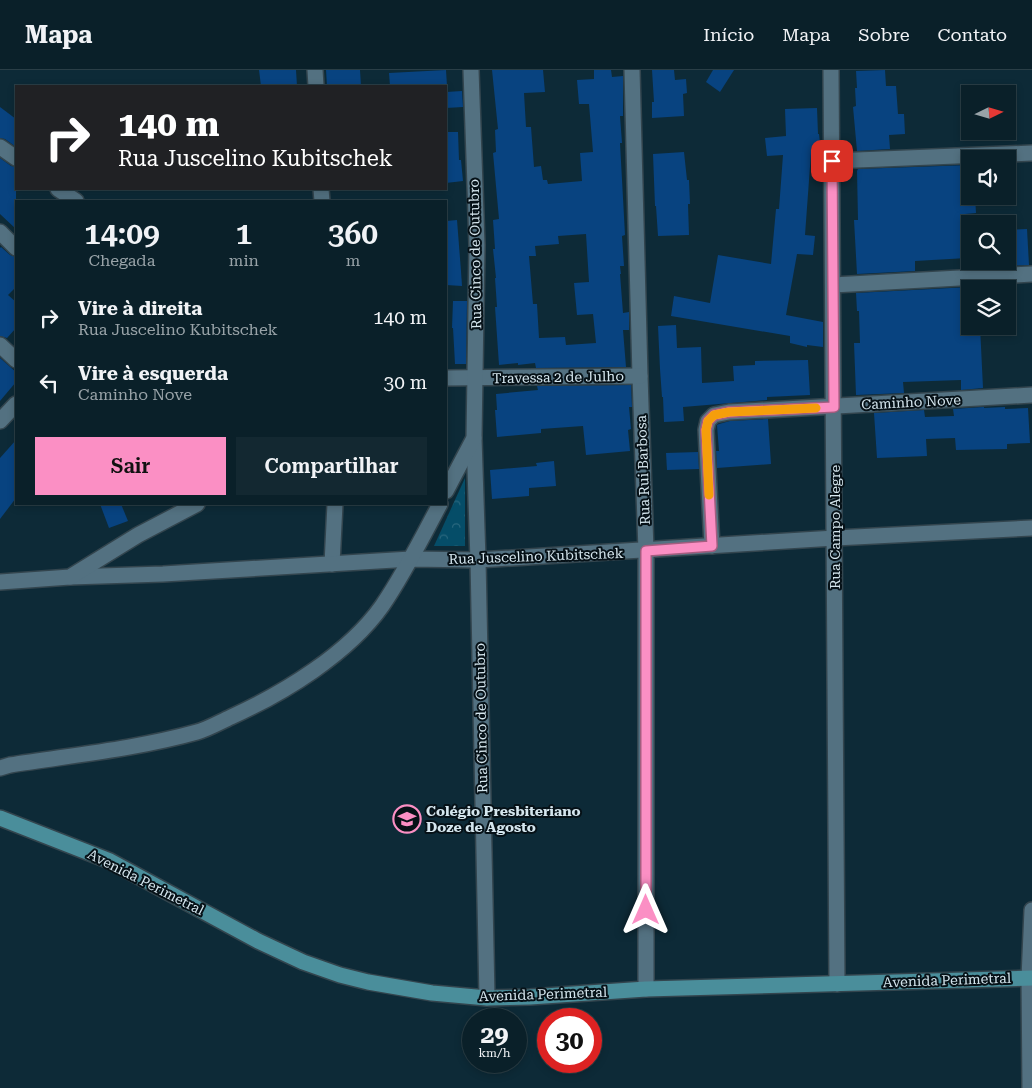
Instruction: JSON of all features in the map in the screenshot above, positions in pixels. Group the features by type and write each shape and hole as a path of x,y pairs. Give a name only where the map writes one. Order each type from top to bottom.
{"main road":[{"name":"Avenida Perimetral","path":"0,818 110,861 258,941 303,962 340,975 368,982 432,993 487,998 530,997 646,989 1030,978"}],"street":[{"path":"315,70 316,85"},
{"name":"Rua Cinco de Outubro","path":"471,70 476,245 474,438 487,998"},
{"name":"Rua Rui Barbosa","path":"632,70 646,551 646,989"},
{"name":"Rua Campo Alegre","path":"831,70 837,984"},
{"path":"0,146 15,157"},
{"path":"832,161 1032,153"},
{"path":"60,190 74,200"},
{"path":"0,232 15,247"},
{"path":"833,285 1032,274"},
{"path":"0,345 15,359"},
{"name":"Travessa 2 de Julho","path":"447,378 640,376"},
{"name":"Caminho Nove","path":"712,546 706,430 708,421 714,415 729,412 1032,395"},
{"path":"0,421 15,405"},
{"name":"Rua Cinco de Outubro","path":"447,489 474,438"},
{"path":"70,577 138,535 195,505"},
{"path":"332,564 335,505"},
{"path":"0,768 152,744 199,732 295,684 329,659 360,632 382,606 411,559 439,505"},
{"name":"Rua Juscelino Kubitschek","path":"0,582 411,559 478,560 1032,528"},
{"path":"1030,1088 1032,910"}],"green space":[{"path":"465,478 465,546 434,546"}],"building":[{"path":"259,70 296,70 297,85 261,85"},
{"path":"326,70 360,70 361,85 327,85"},
{"path":"446,70 447,85 390,85 389,73"},
{"path":"492,70 543,70 545,92 524,93 526,127 531,127 534,167 541,166 543,180 547,180 548,184 582,181 580,153 593,152 589,104 579,104 577,80 594,79 594,70 611,70 612,77 623,76 623,116 620,116 622,143 620,143 625,235 622,236 624,266 620,266 620,274 623,313 629,312 629,330 623,330 626,367 536,368 535,363 499,365 493,249 495,249 493,220 499,219 493,153 496,152 495,130 498,129","holes":["586,234 589,282 574,283 577,315 593,314 596,343 566,345 565,337 539,338 537,304 533,304 529,256 536,256 535,246 559,244 558,236"]},
{"path":"652,70 674,70 675,80 686,79 687,93 683,94 684,116 652,118 652,102 654,102"},
{"path":"713,70 734,70 720,92 706,82"},
{"path":"885,70 886,86 896,86 898,114 904,114 905,134 889,135 890,149 857,151 853,107 856,106 856,71"},
{"path":"462,91 463,107 447,108 447,92"},
{"path":"0,107 15,118 15,146 5,139 0,138"},
{"path":"817,108 821,152 811,153 805,235 815,236 813,255 797,254 786,315 823,322 823,347 807,345 807,347 790,343 790,336 671,316 674,296 710,303 718,255 771,264 776,209 779,209 783,155 767,156 765,138 786,136 785,109"},
{"path":"447,132 458,132 459,160 461,160 463,181 447,183"},
{"path":"684,152 687,180 689,180 689,235 658,236 653,154"},
{"path":"0,158 15,167 15,228 0,214"},
{"path":"961,165 961,205 976,205 976,213 961,215 961,258 915,261 915,271 857,274 854,220 858,220 858,169"},
{"path":"457,220 462,286 447,285 447,221"},
{"path":"1027,229 1029,265 1016,266 1016,230"},
{"path":"0,248 15,257 15,288 8,295 15,301 15,329 7,338 0,336"},
{"path":"961,287 961,335 980,335 983,388 961,390 961,380 903,382 904,393 856,395 854,343 860,343 859,311 857,311 856,293"},
{"path":"453,301 467,301 466,364 455,364 452,328"},
{"path":"676,325 677,348 701,347 702,383 734,381 733,366 755,365 755,361 808,360 810,395 767,397 767,400 683,407 684,421 664,422 658,326"},
{"path":"0,358 15,371 15,383 0,401"},
{"path":"631,385 632,407 629,407 631,429 628,430 630,451 586,455 583,426 541,429 541,433 497,437 496,394 538,390 537,386"},
{"path":"1005,407 1005,409 1028,408 1030,443 1007,444 1007,449 956,450 955,438 926,439 927,456 877,458 874,413 924,410 925,417 954,416 953,409"},
{"path":"768,419 771,464 717,468 716,451 719,451 717,425 730,421"},
{"path":"15,441 15,499 0,519 0,458"},
{"path":"698,452 699,469 667,470 666,453"},
{"path":"554,461 556,486 529,488 529,496 492,499 490,470 537,466 536,463"},
{"path":"100,505 121,505 128,521 109,528"}],"slow traffic":[{"path":"709,495 706,430 708,421 714,415 729,412 816,408"}],"place":[{"name":"Colégio Presbiteriano Doze de Agosto","path":"407,819"}],"route":[{"path":"646,910 646,551 712,546 706,430 708,421 714,415 729,412 834,407 832,161"}]}
